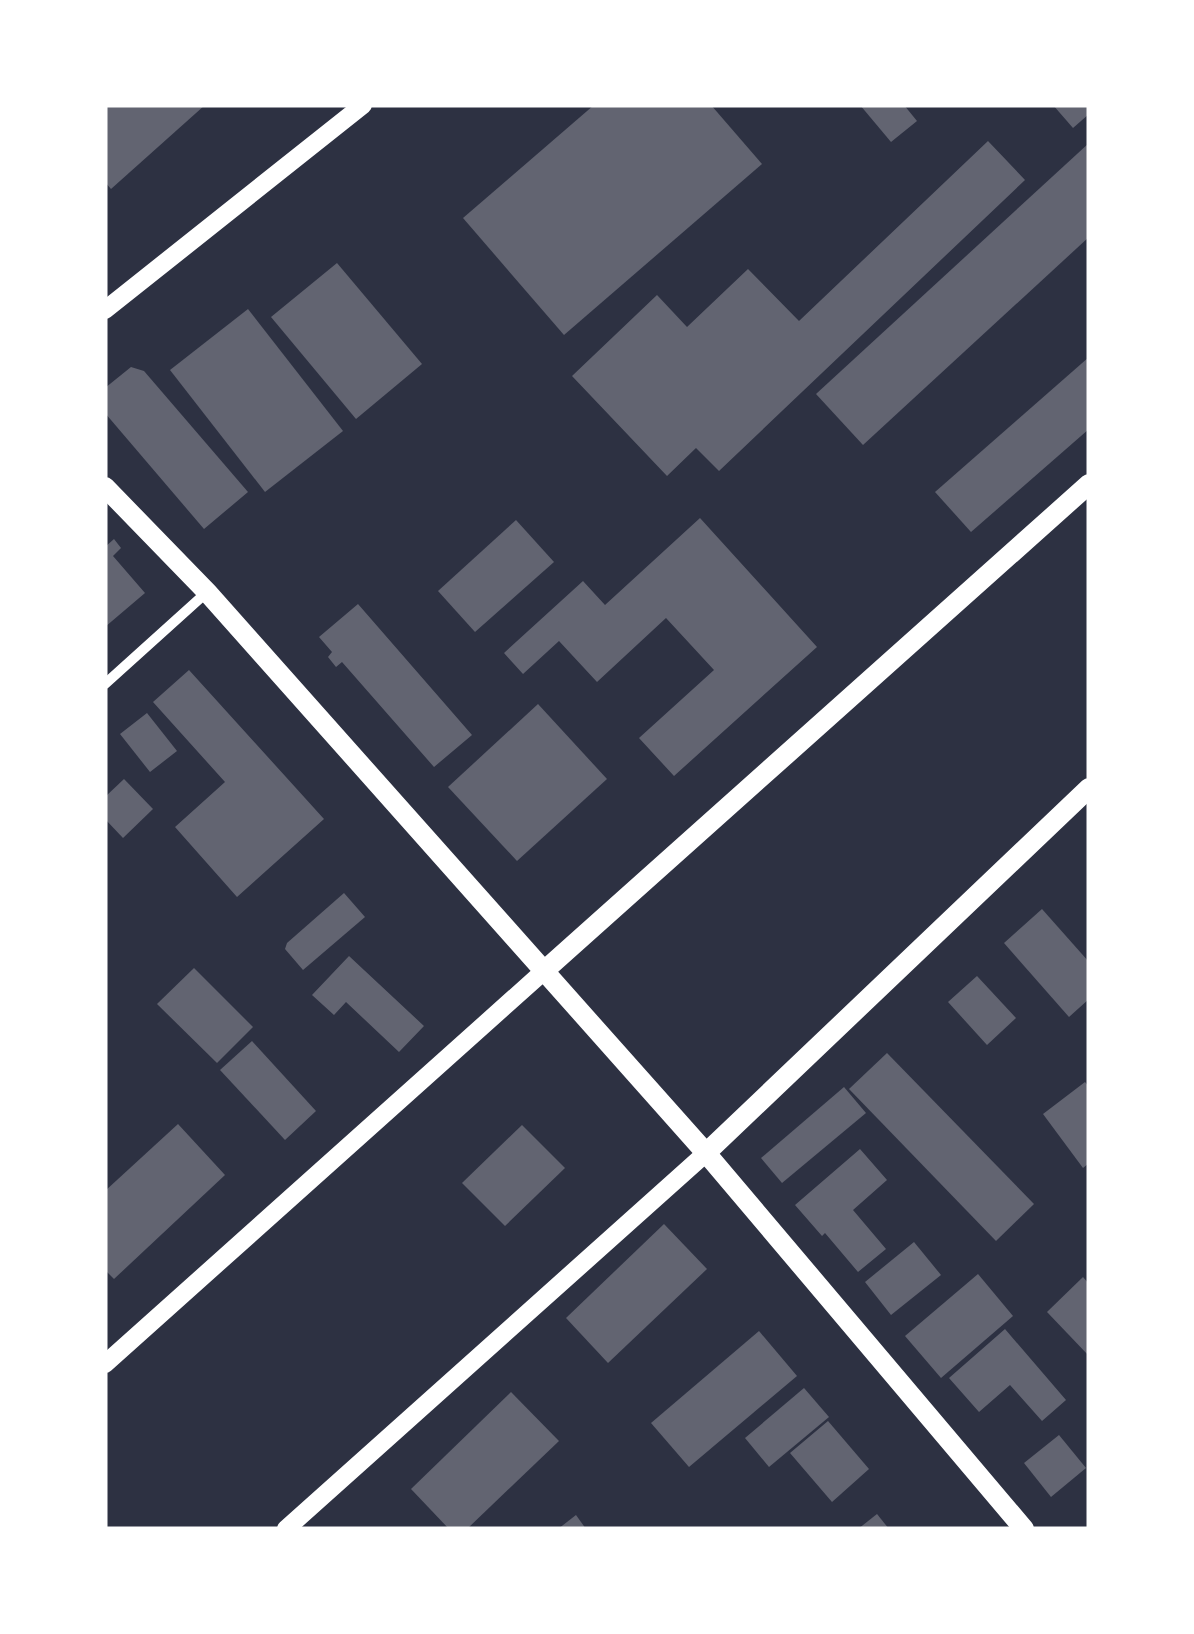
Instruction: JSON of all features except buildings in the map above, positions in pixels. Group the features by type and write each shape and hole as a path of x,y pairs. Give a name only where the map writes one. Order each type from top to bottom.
{"main road":[{"path":"544,971 1089,484"},
{"path":"105,487 207,592 706,1152 1024,1529"},
{"path":"706,1152 1089,788"}],"street":[{"path":"105,310 363,105"},
{"path":"105,684 207,592"},
{"path":"105,1364 544,971"},
{"path":"286,1529 706,1152"}]}
